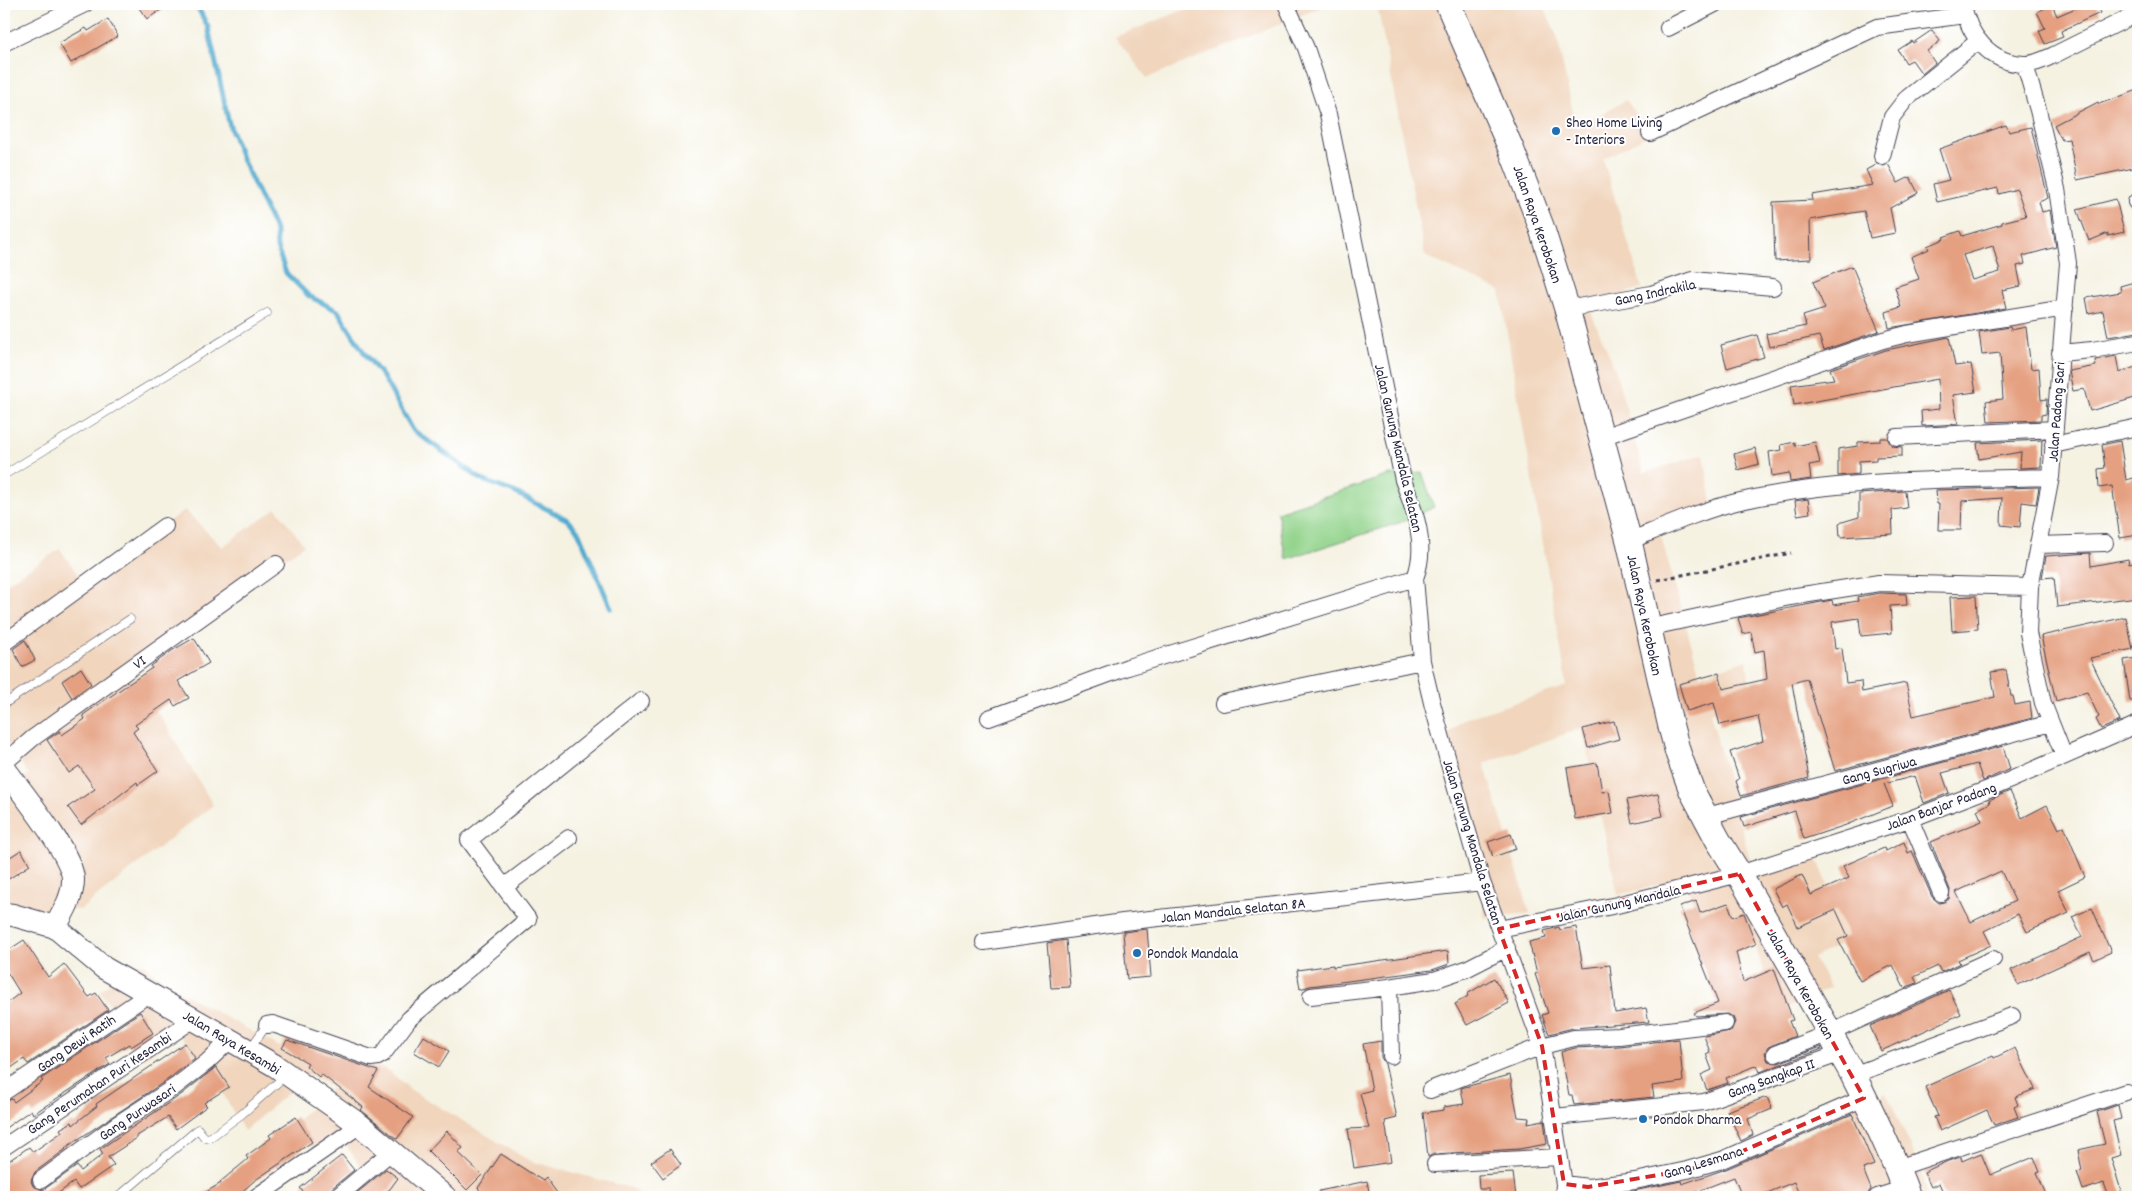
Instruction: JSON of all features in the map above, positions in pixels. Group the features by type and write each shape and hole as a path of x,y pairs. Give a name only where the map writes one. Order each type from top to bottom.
{"main road":[{"name":"Jalan Raya Kerobokan","path":"1448,4 1512,151 1541,226 1567,309 1629,541 1647,628 1678,753 1692,791 1718,840 1740,874 1853,1075 1903,1185"}],"street":[{"path":"4,43 85,4"},
{"name":"Jalan Gunung Mandala Selatan","path":"1286,4 1306,48 1328,114 1403,480 1417,517 1420,547 1418,569 1415,578 1422,660 1432,703 1482,882 1508,948 1542,1046 1560,1157 1563,1190"},
{"path":"1668,28 1715,4"},
{"path":"1650,133 1882,25 1964,10 1977,42 2005,59 2025,65 2040,62 2138,13"},
{"path":"1882,156 1892,117 1906,99 1977,42"},
{"name":"Jalan Padang Sari","path":"2025,65 2057,189 2068,263 2051,477 2030,587 2028,633 2043,704 2064,756"},
{"name":"Gang Indrakila","path":"1567,309 1651,294 1692,280 1773,287"},
{"path":"1602,437 1883,340 1907,334 2065,308"},
{"path":"2060,353 2138,342"},
{"path":"1897,437 2054,437 2138,427"},
{"path":"1629,541 1722,506 1830,486 1868,482 2051,477"},
{"path":"4,643 165,526"},
{"path":"2038,544 2106,543"},
{"name":"VI","path":"4,764 33,738 276,564"},
{"path":"989,718 1128,667 1415,578"},
{"path":"1647,628 1790,596 1879,583 2030,587"},
{"path":"1223,704 1422,660"},
{"path":"267,1025 273,1024 372,1058 383,1054 408,1020 528,919 469,840 641,701"},
{"name":"Gang Sugriwa","path":"1711,815 2047,724"},
{"name":"Jalan Banjar Padang","path":"1740,874 1910,819 1999,785 2138,724"},
{"path":"4,768 50,831 68,862 73,875 72,890 82,951"},
{"path":"1910,819 1941,893"},
{"path":"504,887 570,838"},
{"name":"Jalan Gunung Mandala","path":"1499,929 1617,905 1740,874"},
{"name":"Jalan Mandala Selatan 8A","path":"984,942 1123,922 1482,882"},
{"path":"55,927 72,890"},
{"name":"Jalan Raya Kesambi","path":"4,914 55,927 104,968 244,1045 360,1125 392,1151 440,1196"},
{"path":"1311,996 1434,980 1466,969 1508,948"},
{"path":"1775,1054 1834,1044 1993,959"},
{"path":"1389,987 1390,1056"},
{"name":"Gang Dewi Ratih","path":"4,1092 149,994"},
{"path":"1853,1075 2012,1016"},
{"name":"Gang Perumahan Puri Kesambi","path":"4,1147 194,1019"},
{"path":"1430,1090 1542,1046 1574,1038 1619,1036 1725,1023"},
{"name":"Gang Sangkap II","path":"1554,1117 1704,1102 1834,1044"},
{"name":"Gang Purwasari","path":"41,1180 116,1125 176,1086 207,1062 244,1045"},
{"path":"1877,1197 2126,1092"},
{"name":"Gang Lesmana","path":"1563,1190 1634,1181 1687,1170 1722,1160 1864,1098"},
{"path":"256,1197 360,1125"},
{"path":"337,1197 392,1151"},
{"path":"1435,1164 1560,1157"}],"lane":[{"path":"4,475 267,313"},
{"path":"4,704 130,619"},
{"path":"244,1045 267,1025"},
{"path":"118,1197 198,1129 205,1138 211,1137 242,1114 287,1074"}],"path":[{"path":"1638,583 1791,553"}],"highlighted area":[{"path":"1739,874 1864,1098 1722,1160 1687,1170 1588,1187 1564,1184 1542,1046 1499,929"}],"shaded area":[{"path":"1199,4 1329,4 1147,78 1115,37"},
{"path":"1377,4 1543,4 1557,36 1576,128 1626,100 1650,134 1603,159 1642,288 1588,305 1615,369 1644,473 1704,454 1715,521 1661,536 1700,675 1747,660 1752,701 1710,713 1751,863 1815,853 1838,909 1855,937 1813,958 1830,987 1781,1011 1764,975 1751,930 1709,942 1684,879 1618,895 1582,728 1484,763 1530,913 1484,918 1481,867 1438,742 1464,719 1567,686 1500,291 1425,256"},
{"path":"276,508 304,545 127,671 162,719 213,805 80,910 4,906 4,790 29,775 4,737 4,585 60,549 83,582 185,510 222,547"},
{"path":"141,962 171,987 280,1047 289,1031 354,1054 390,1072 411,1090 530,1161 634,1189 641,1197 387,1197 369,1179 343,1140 320,1158 294,1123 332,1088 310,1074 244,1131 225,1097 180,1035 143,1059 120,1019 99,991"},
{"path":"1886,1092 1920,1167 1928,1197 1868,1197 1829,1120"}],"green space":[{"path":"1422,472 1434,507 1408,520 1286,559 1277,512 1390,475"}],"building":[{"path":"136,4 170,4 147,19"},
{"path":"2085,4 2096,4 2100,13 2061,31 2063,37 2045,44 2039,31 2045,28 2037,12 2052,5 2057,16"},
{"path":"108,19 118,36 71,63 59,43 86,28 88,31"},
{"path":"1932,30 1940,41 1927,51 1935,63 1922,74 1912,60 1906,63 1898,50 1912,41 1913,43"},
{"path":"2138,90 2138,167 2077,180 2069,139 2062,140 2054,125 2098,102 2099,104"},
{"path":"2006,125 2009,132 2031,127 2048,198 2039,202 2042,212 2050,210 2056,247 2023,256 2025,264 2017,266 2021,286 2002,290 2006,308 1889,328 1886,312 1901,307 1895,287 1919,279 1911,257 1929,249 1927,246 1944,239 1943,237 1960,231 1962,236 2026,216 2017,189 1999,194 1998,188 1937,202 1933,184 1949,180 1939,149","holes":["1993,246 2000,272 1972,280 1963,255"]},
{"path":"1877,164 1884,166 1888,164 1898,183 1910,177 1918,193 1890,208 1895,233 1870,238 1864,211 1810,220 1811,259 1775,261 1773,202 1813,200 1812,195 1873,185 1866,170"},
{"path":"2116,199 2124,232 2108,236 2108,233 2089,241 2077,209"},
{"path":"1852,266 1879,331 1824,350 1819,336 1769,347 1766,334 1806,326 1803,316 1825,309 1813,282"},
{"path":"2138,281 2138,332 2108,337 2103,311 2089,314 2086,298 2121,292 2120,286"},
{"path":"2010,327 2011,330 2026,327 2031,369 2039,368 2041,400 2047,399 2046,414 2041,415 2041,420 1988,422 1986,401 2003,399 2000,353 1982,355 1979,332"},
{"path":"1757,335 1764,357 1727,368 1721,345"},
{"path":"1949,337 1955,366 1971,364 1976,392 1953,395 1958,424 1922,426 1921,411 1939,409 1938,379 1794,405 1791,385 1834,379 1830,369 1886,350"},
{"path":"2116,356 2119,373 2138,366 2138,397 2090,411 2084,389 2073,391 2069,371 2096,366 2095,360"},
{"path":"1880,438 1887,438 1892,446 1902,447 1902,456 1876,457 1876,460 1859,461 1859,474 1838,476 1838,449 1858,446 1858,442 1880,441"},
{"path":"2042,440 2041,467 2020,468 2021,452 1979,459 1977,443"},
{"path":"2120,441 2126,480 2138,477 2138,535 2120,538 2112,486 2099,488 2098,469 2105,468 2102,445"},
{"path":"1795,442 1795,446 1815,442 1820,463 1809,465 1811,479 1790,482 1789,473 1772,476 1769,452 1782,450 1781,445"},
{"path":"1755,448 1759,464 1738,470 1734,454"},
{"path":"2039,487 2036,504 2022,502 2020,527 2001,525 2002,498 1962,501 1961,530 1938,530 1939,504 1937,504 1936,490"},
{"path":"1905,491 1907,508 1892,510 1893,534 1840,537 1839,523 1859,517 1859,494"},
{"path":"1808,499 1810,513 1797,515 1795,501"},
{"path":"2090,553 2091,566 2128,559 2129,564 2138,562 2138,597 2057,607 2054,577 2042,578 2046,556"},
{"path":"1880,593 1906,594 1907,605 1890,606 1892,633 1861,636 1859,618 1832,622 1835,649 1842,648 1846,683 1861,681 1862,692 1906,683 1913,716 1995,697 1991,672 2006,670 2011,696 2013,696 2015,705 2030,702 2032,718 1835,771 1807,679 1792,683 1809,778 1741,796 1736,781 1739,779 1730,752 1763,741 1758,716 1720,725 1714,703 1687,711 1679,684 1719,673 1723,689 1767,679 1764,650 1755,652 1751,632 1743,634 1738,618 1832,600 1833,605 1858,601 1857,597"},
{"path":"1976,596 1978,629 1952,631 1950,597"},
{"path":"2126,617 2133,649 2090,658 2120,721 2101,729 2096,719 2099,717 2087,692 2056,701 2041,636"},
{"path":"194,638 209,663 178,681 189,698 175,706 171,700 135,725 138,728 133,732 158,771 138,785 137,782 81,825 68,807 95,789 79,766 69,773 47,740 60,731 62,735 85,719 83,715 152,668 151,666 173,650"},
{"path":"25,640 35,660 22,667 13,649"},
{"path":"2137,658 2138,701 2130,701 2124,660"},
{"path":"81,668 91,684 72,698 62,681"},
{"path":"1614,721 1619,739 1588,748 1583,729"},
{"path":"2003,746 2010,769 1983,781 1977,764 1942,773 1949,793 1924,803 1915,776 1884,784 1893,806 1804,839 1795,811 1744,827 1741,817"},
{"path":"1597,763 1602,792 1609,791 1613,813 1575,819 1567,768"},
{"path":"2010,791 2022,818 2047,805 2059,829 2064,826 2085,877 2058,890 2069,913 2027,932 2018,914 1984,931 1991,945 1958,960 1960,963 1941,972 1938,966 1914,977 1917,983 1904,988 1893,965 1860,981 1838,940 1848,936 1836,910 1798,927 1787,904 1782,907 1773,889 1802,875 1811,895 1849,878 1843,866 1884,848 1886,851 1904,842 1908,853 1912,851 1932,897 1939,903 1944,902 1949,899 1950,890 1931,842 1982,821 1977,810 1990,803 1989,800","holes":["2001,871 2015,901 1971,922 1956,892"]},
{"path":"1658,794 1663,816 1632,823 1627,800"},
{"path":"1511,834 1516,849 1493,857 1488,842"},
{"path":"21,850 30,865 4,882 4,861"},
{"path":"1696,901 1700,913 1728,903 1733,917 1744,913 1756,944 1736,952 1743,982 1774,969 1793,1020 1789,1021 1795,1036 1768,1047 1765,1053 1768,1061 1778,1063 1821,1047 1822,1049 1760,1072 1757,1065 1726,1078 1728,1083 1707,1090 1701,1075 1712,1070 1706,1054 1710,1052 1704,1036 1731,1031 1735,1022 1733,1017 1728,1014 1696,1016 1694,1013 1718,1003 1680,907"},
{"path":"2092,908 2111,952 2094,960 2090,952 2018,985 2011,970 2082,937 2072,917"},
{"path":"1559,927 1560,930 1576,927 1583,968 1610,965 1615,1013 1646,1008 1649,1022 1573,1028 1549,1034 1542,1015 1548,1013 1535,974 1537,973 1529,942 1546,938 1544,931"},
{"name":"Pondok Mandala","path":"1147,929 1151,977 1127,979 1123,932"},
{"path":"24,940 48,977 64,964 89,997 96,993 108,1010 28,1064 24,1059 4,1073 4,1005 20,993 4,967 4,953"},
{"path":"1066,940 1070,987 1051,988 1047,943"},
{"path":"1448,951 1449,964 1432,970 1310,986 1300,989 1297,970 1333,965 1333,967"},
{"path":"1494,978 1509,1003 1467,1025 1455,1004 1468,996 1467,994"},
{"path":"1949,990 1961,1014 1881,1051 1870,1026"},
{"path":"140,1012 153,1033 131,1047 129,1044 106,1058 110,1064 33,1114 31,1110 4,1129 4,1102 12,1099 14,1102 43,1081 41,1079"},
{"path":"424,1036 449,1051 439,1067 414,1052"},
{"path":"1679,1039 1683,1082 1652,1086 1654,1097 1574,1105 1572,1095 1569,1095 1561,1052 1575,1048 1620,1046"},
{"path":"287,1040 378,1071 369,1087 413,1117 397,1139 361,1110 363,1107 321,1074 319,1077 306,1066 308,1063 282,1048"},
{"path":"1381,1041 1381,1057 1385,1064 1397,1118 1385,1121 1391,1162 1354,1168 1348,1129 1369,1128 1360,1093 1372,1090 1363,1044"},
{"path":"185,1043 195,1058 170,1078 65,1148 35,1172 31,1181 33,1186 43,1190 77,1166 81,1171 103,1154 100,1149 182,1094 216,1067 229,1087 204,1103 207,1106 176,1129 168,1117 137,1136 137,1138 108,1157 114,1165 79,1189 74,1182 53,1197 8,1197 4,1191 4,1164 29,1147 33,1152 62,1132 60,1129 72,1122 73,1125 97,1106 96,1104"},
{"path":"2015,1048 2035,1089 2015,1097 2018,1105 2014,1107 2018,1117 1994,1125 1987,1110 1940,1131 1934,1117 1938,1116 1925,1087"},
{"path":"1510,1075 1518,1117 1529,1118 1528,1123 1544,1120 1547,1144 1519,1149 1434,1154 1428,1157 1423,1113 1444,1110 1444,1107 1464,1104 1461,1088"},
{"path":"1767,1097 1772,1109 1748,1119 1753,1135 1741,1141 1727,1111"},
{"path":"2118,1105 2121,1119 2113,1121 2121,1155 2111,1158 2123,1197 2109,1197 2104,1183 2083,1190 2077,1172 2082,1171 2078,1150 2105,1144 2097,1112"},
{"path":"1852,1114 1874,1165 1863,1169 1871,1189 1867,1195 1861,1197 1800,1197 1794,1182 1757,1197 1742,1197 1734,1177 1683,1197 1629,1197 1629,1192 1681,1181 1682,1184 1726,1169"},
{"path":"296,1117 312,1142 254,1181 236,1197 198,1197 221,1183 248,1159 246,1156 271,1138 269,1135"},
{"path":"447,1131 463,1148 458,1152 482,1175 467,1190 428,1151"},
{"path":"670,1149 681,1165 663,1178 651,1162"},
{"path":"1981,1153 1990,1175 2034,1157 2040,1172 2037,1173 2047,1197 1945,1197 1939,1183 1931,1187 1924,1172 1948,1161 1961,1157 1962,1161"},
{"path":"501,1154 543,1181 546,1178 560,1197 485,1197 478,1188"},
{"path":"342,1155 354,1170 331,1189 327,1197 307,1197 300,1188"},
{"path":"386,1169 398,1178 390,1189 379,1197 352,1197"},
{"path":"1513,1173 1516,1197 1490,1197 1489,1189 1479,1189 1478,1175"},
{"path":"1367,1181 1370,1197 1320,1197 1319,1191"}],"waterway":[{"path":"196,4 208,27 229,123 239,152 276,232 277,248 286,273 309,296 338,311 363,351 383,377 413,430 482,480 514,492 568,520 578,531 611,608"}],"place":[{"name":"Sheo Home Living - Interiors","path":"1556,131"},
{"name":"Pondok Mandala","path":"1137,953"},
{"name":"Pondok Dharma","path":"1643,1119"}]}
